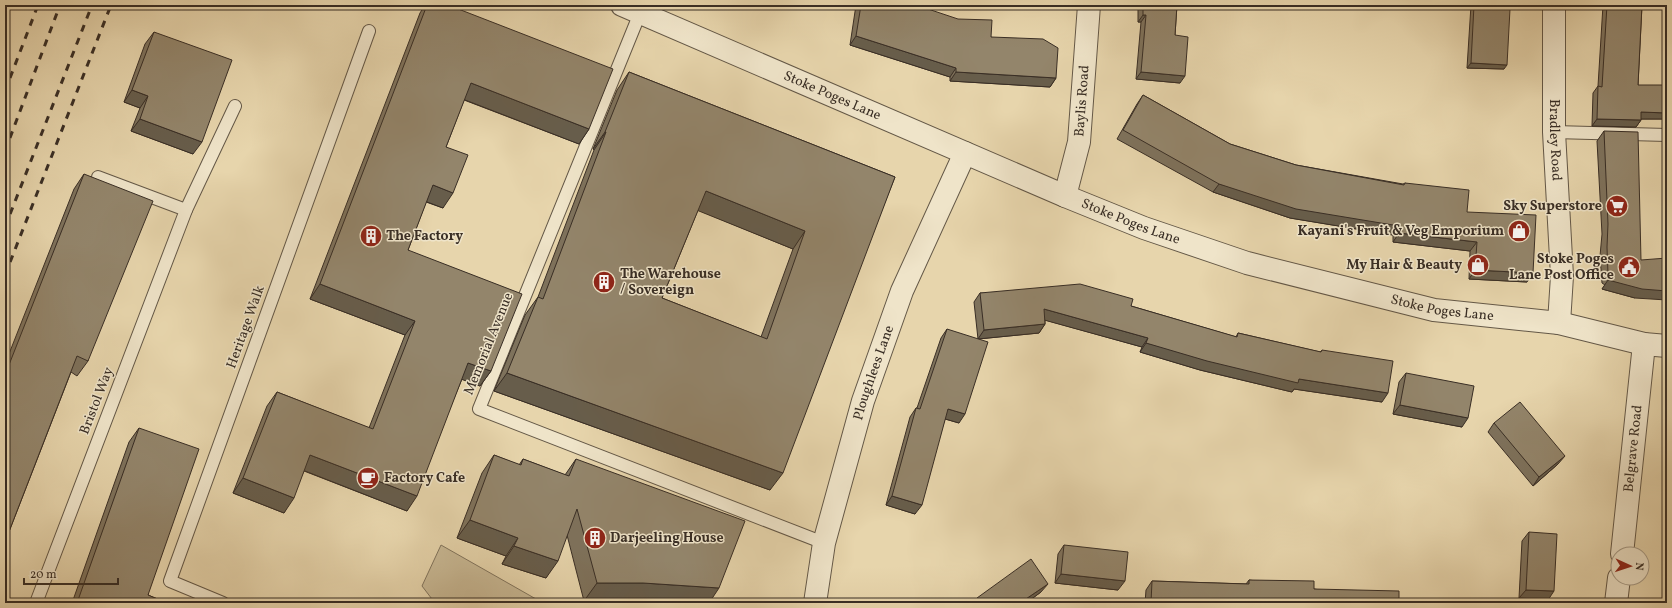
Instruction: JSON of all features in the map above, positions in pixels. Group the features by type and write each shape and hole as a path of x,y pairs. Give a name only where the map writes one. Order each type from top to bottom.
{"street":[{"name":"Baylis Road","path":"1065,196 1079,142 1089,5"},
{"name":"Bradley Road","path":"1554,5 1554,132 1562,276 1558,323"},
{"name":"Stoke Poges Lane","path":"631,9 1065,196 1144,228 1247,263 1434,310 1558,323 1644,344 1667,346"},
{"name":"Ploughlees Lane","path":"815,603 824,543 863,401 902,291 965,153"},
{"name":"Belgrave Road","path":"1623,546 1644,344"},
{"path":"1616,603 1618,586"}],"lane":[{"name":"Memorial Avenue","path":"631,9 479,409 824,543"},
{"name":"Heritage Walk","path":"223,603 170,580 369,31"},
{"name":"Bristol Way","path":"36,603 186,210 235,106"},
{"path":"1554,132 1667,136"},
{"path":"98,177 186,210"}],"shaded area":[{"path":"441,545 543,603 435,603 422,586"}],"building":[{"name":"The Factory","path":"427,5 448,5 613,69 589,129 471,83 446,147 468,155 453,193 433,185 408,250 522,294 491,371 468,363 417,496 310,455 294,498 243,478 277,392 373,429 415,321 320,284"},
{"path":"861,5 916,5 958,19 992,20 991,37 1043,39 1058,48 1056,78 956,72 956,68 856,36"},
{"path":"1143,5 1177,5 1175,35 1188,37 1185,76 1141,72 1146,15 1143,15"},
{"path":"1474,5 1506,5 1506,9 1510,9 1507,65 1471,63"},
{"path":"1607,5 1642,5 1638,85 1667,85 1667,113 1641,112 1641,120 1597,119 1598,86 1602,87"},
{"path":"154,32 232,60 202,142 140,119 148,96 132,90"},
{"name":"The Warehouse / Sovereign","path":"629,72 895,177 783,473 507,373 538,297 543,299","holes":["706,191 805,231 767,339 662,298"]},
{"path":"1143,95 1230,144 1296,165 1404,185 1405,183 1469,190 1467,212 1536,215 1533,273 1475,270 1477,242 1399,233 1399,226 1296,209 1219,184 1123,130"},
{"path":"1604,131 1638,132 1641,260 1667,258 1667,291 1642,289 1608,280 1613,277 1608,274 1608,224"},
{"path":"84,174 153,201 88,361 77,356 5,542 5,375"},
{"path":"1080,284 1133,299 1131,306 1237,337 1238,333 1321,352 1322,350 1393,361 1388,393 1299,379 1298,383 1207,361 1146,343 1148,338 1044,309 1045,324 984,330 980,293"},
{"path":"947,329 988,342 965,414 948,409 922,505 892,496 916,408 920,409"},
{"path":"1406,373 1474,386 1468,418 1400,405"},
{"path":"1520,402 1565,456 1539,477 1494,423"},
{"path":"139,428 199,449 148,595 167,603 77,603"},
{"name":"Darjeeling House","path":"494,455 521,465 523,459 569,476 576,459 745,521 719,588 643,583 597,583 577,509 558,561 514,546 518,538 470,520"},
{"path":"1529,532 1557,534 1554,591 1526,590"},
{"path":"1064,545 1128,552 1125,581 1061,574"},
{"path":"1031,559 1048,584 1020,603 980,603 977,598"},
{"path":"1249,580 1314,581 1314,589 1399,591 1399,603 1151,603 1152,581 1249,584"}],"railway":[{"path":"5,91 38,5"},
{"path":"5,151 60,5"},
{"path":"5,227 92,5"},
{"path":"5,275 111,5"}],"place":[{"name":"Sky Superstore","path":"1617,206"},
{"name":"Kayani's Fruit & Veg Emporium","path":"1519,231"},
{"name":"The Factory","path":"371,236"},
{"name":"My Hair & Beauty","path":"1478,265"},
{"name":"Stoke Poges Lane Post Office","path":"1629,267"},
{"name":"The Warehouse / Sovereign","path":"604,282"},
{"name":"Factory Cafe","path":"368,478"},
{"name":"Darjeeling House","path":"595,538"}]}
